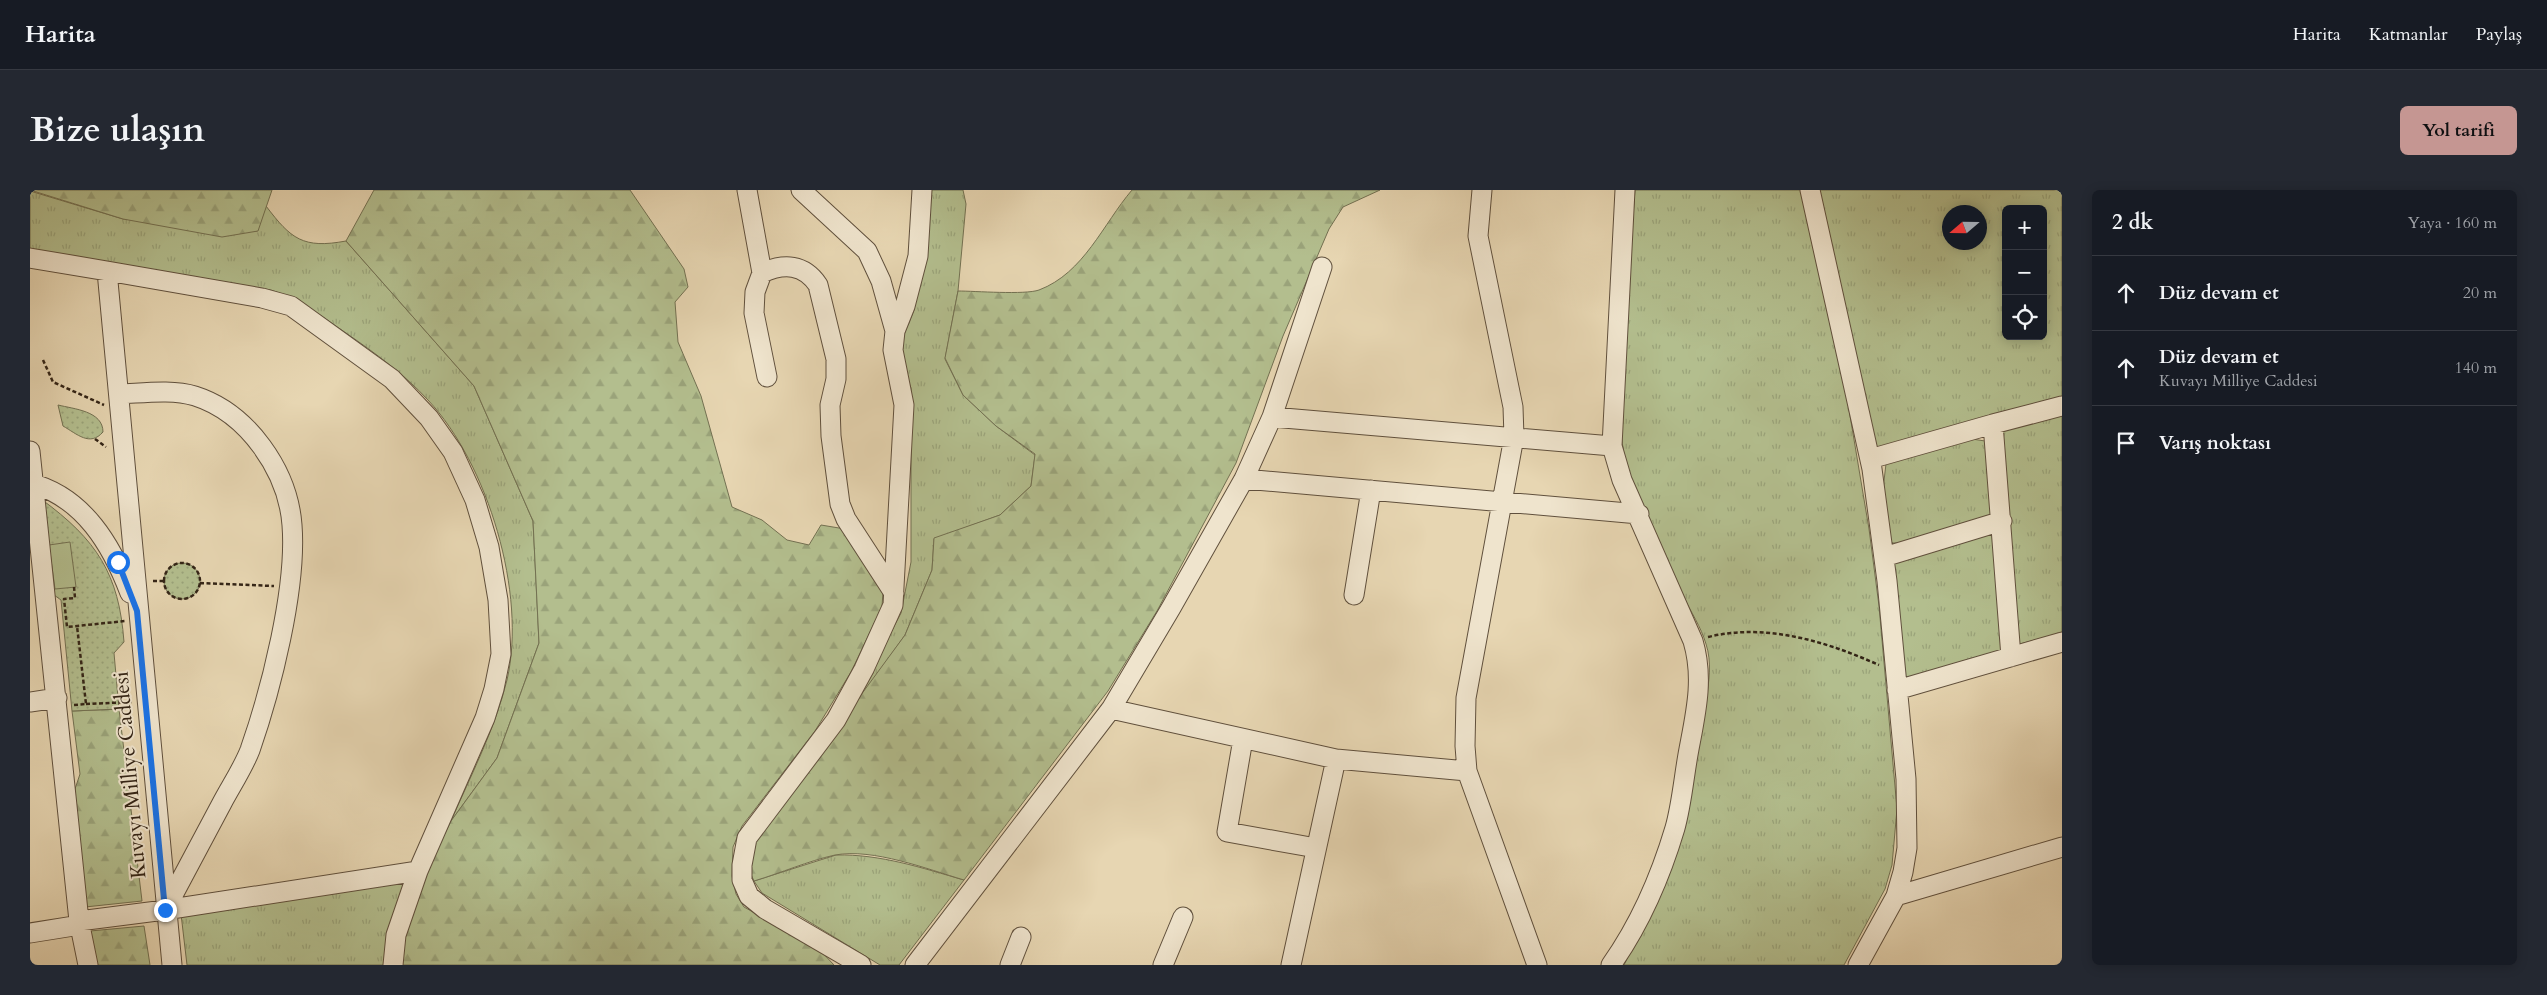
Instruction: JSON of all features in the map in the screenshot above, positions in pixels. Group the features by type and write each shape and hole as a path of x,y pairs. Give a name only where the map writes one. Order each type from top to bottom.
{"street":[{"path":"747,190 762,272 756,292 754,314 767,377"},
{"path":"801,190 867,251 875,263 895,331"},
{"path":"861,965 765,909 750,896 742,880 742,865 747,838 836,720 864,669 893,606 900,444 904,405 892,350 895,331 905,306 918,256 922,190"},
{"path":"1482,190 1478,236 1513,407 1514,437 1466,698 1465,746 1467,771 1537,965"},
{"path":"1611,965 1625,946 1651,892 1675,827 1700,688 1698,658 1693,641 1622,480 1612,446 1625,190"},
{"path":"1810,190 1870,459 1884,557 1906,778 1907,848 1896,896 1858,965"},
{"path":"30,258 262,298 291,306 392,379 429,418 453,452 475,500 489,547 498,600 500,654 494,689 485,718 418,871 396,935 393,965"},
{"path":"762,272 771,268 786,266 801,269 811,274 818,285 836,359 836,379 830,405 831,436 840,504 846,519 894,593"},
{"path":"915,965 1111,709 1244,479 1272,417 1322,266"},
{"path":"107,271 121,403 138,615"},
{"path":"121,403 168,393 194,396 216,406 257,437 268,453 291,515 292,530 288,587 270,681 249,752 165,910"},
{"path":"1870,459 2062,406"},
{"path":"1272,417 1612,446"},
{"path":"1993,424 2002,521 2011,657"},
{"path":"30,451 80,923 88,965"},
{"path":"1244,479 1638,514"},
{"path":"32,484 68,502 97,529 118,562 138,615"},
{"path":"1354,596 1371,490"},
{"path":"1884,557 2002,521"},
{"name":"Kuvayı Milliye Caddesi","path":"138,615 165,910 172,965"},
{"path":"1896,681 2011,657 2062,642"},
{"path":"30,702 57,702"},
{"path":"1111,709 1336,759 1467,771"},
{"path":"1243,739 1227,832 1316,848"},
{"path":"1291,965 1336,759"},
{"path":"1896,896 2062,848"},
{"path":"30,933 80,923 418,871"},
{"path":"1163,965 1182,917"},
{"path":"1010,965 1021,937"}],"path":[{"path":"43,360 53,382 121,403"},
{"path":"183,563 194,567 200,577 200,583 198,589 190,598 178,599 168,592 164,581 168,570 183,563"},
{"path":"200,583 288,587"},
{"path":"74,587 75,598 64,599 67,627 138,615"},
{"path":"77,626 86,704"},
{"path":"1693,641 1733,631 1764,631 1852,653 1896,681"},
{"path":"57,702 86,704 146,701"}],"green space":[{"path":"30,190 272,190 258,231 222,237 123,219"},
{"path":"374,190 630,190 684,269 688,287 675,302 678,342 701,396 732,507 762,520 787,540 809,545 821,525 845,529 883,591 882,607 851,672 815,731 742,826 733,847 732,876 736,894 744,907 818,948 834,965 398,965 407,910 451,821 497,758 539,643 533,521 474,386 346,241"},
{"path":"929,190 963,190 966,204 958,291 945,359 963,395 996,426 1035,455 1031,486 1000,515 934,539 932,570 905,635 849,713 901,613 911,562 911,388 899,357 902,339 914,310 921,274 930,211"},
{"path":"1132,190 1380,190 1343,207 1329,229 1283,336 1236,463 1157,611 1108,691 964,880 917,865 883,857 850,854 835,855 754,881 749,870 754,844 780,805 905,635 932,570 934,538 1000,515 1031,486 1035,454 996,426 963,395 945,358 958,291 1012,293 1039,290 1055,282 1081,260"},
{"path":"1635,190 1802,190 1841,362 1869,529 1879,606 1897,809 1892,865 1885,889 1844,965 1624,965 1670,868 1706,701 1709,672 1708,651 1704,638 1644,517 1629,475 1624,454 1621,433 1627,295"},
{"path":"1816,190 2062,190 2062,399 1874,449"},
{"path":"30,191 123,219 257,231 266,206 283,227 299,239 319,244 346,241 474,386 533,521 539,643 497,758 451,821 482,752 502,698 507,680 512,646 512,609 507,570 498,532 485,494 468,459 449,427 428,400 389,364 319,315 282,294 271,290 30,249"},
{"path":"58,405 93,415 102,425 103,432 93,439 88,439 63,426"},
{"path":"2062,413 2062,633 2016,645 2001,433 2006,428"},
{"path":"1972,439 1985,441 1992,513 1989,519 1902,543 1893,543 1888,540 1883,489 1886,464"},
{"path":"41,499 77,529 91,544 102,560 110,578 117,597 124,642 114,653 119,709 72,711 61,600 54,595"},
{"path":"1993,533 2002,652 1928,675 1905,678 1894,561"},
{"path":"70,542 76,587 55,589 49,545"},
{"path":"182,563 189,564 195,568 199,574 199,588 195,594 189,598 182,599 175,598 169,594 165,588 164,581 165,574 169,568 175,564"},
{"path":"119,709 142,901 85,907 73,795 80,774 72,711"},
{"path":"836,855 885,859 964,880 899,965 880,965 762,893 754,881"},
{"path":"392,879 406,882 387,965 187,965 181,914"},
{"path":"144,926 150,965 96,965 90,931"}],"route":[{"path":"118,562 137,611 165,910"}]}
